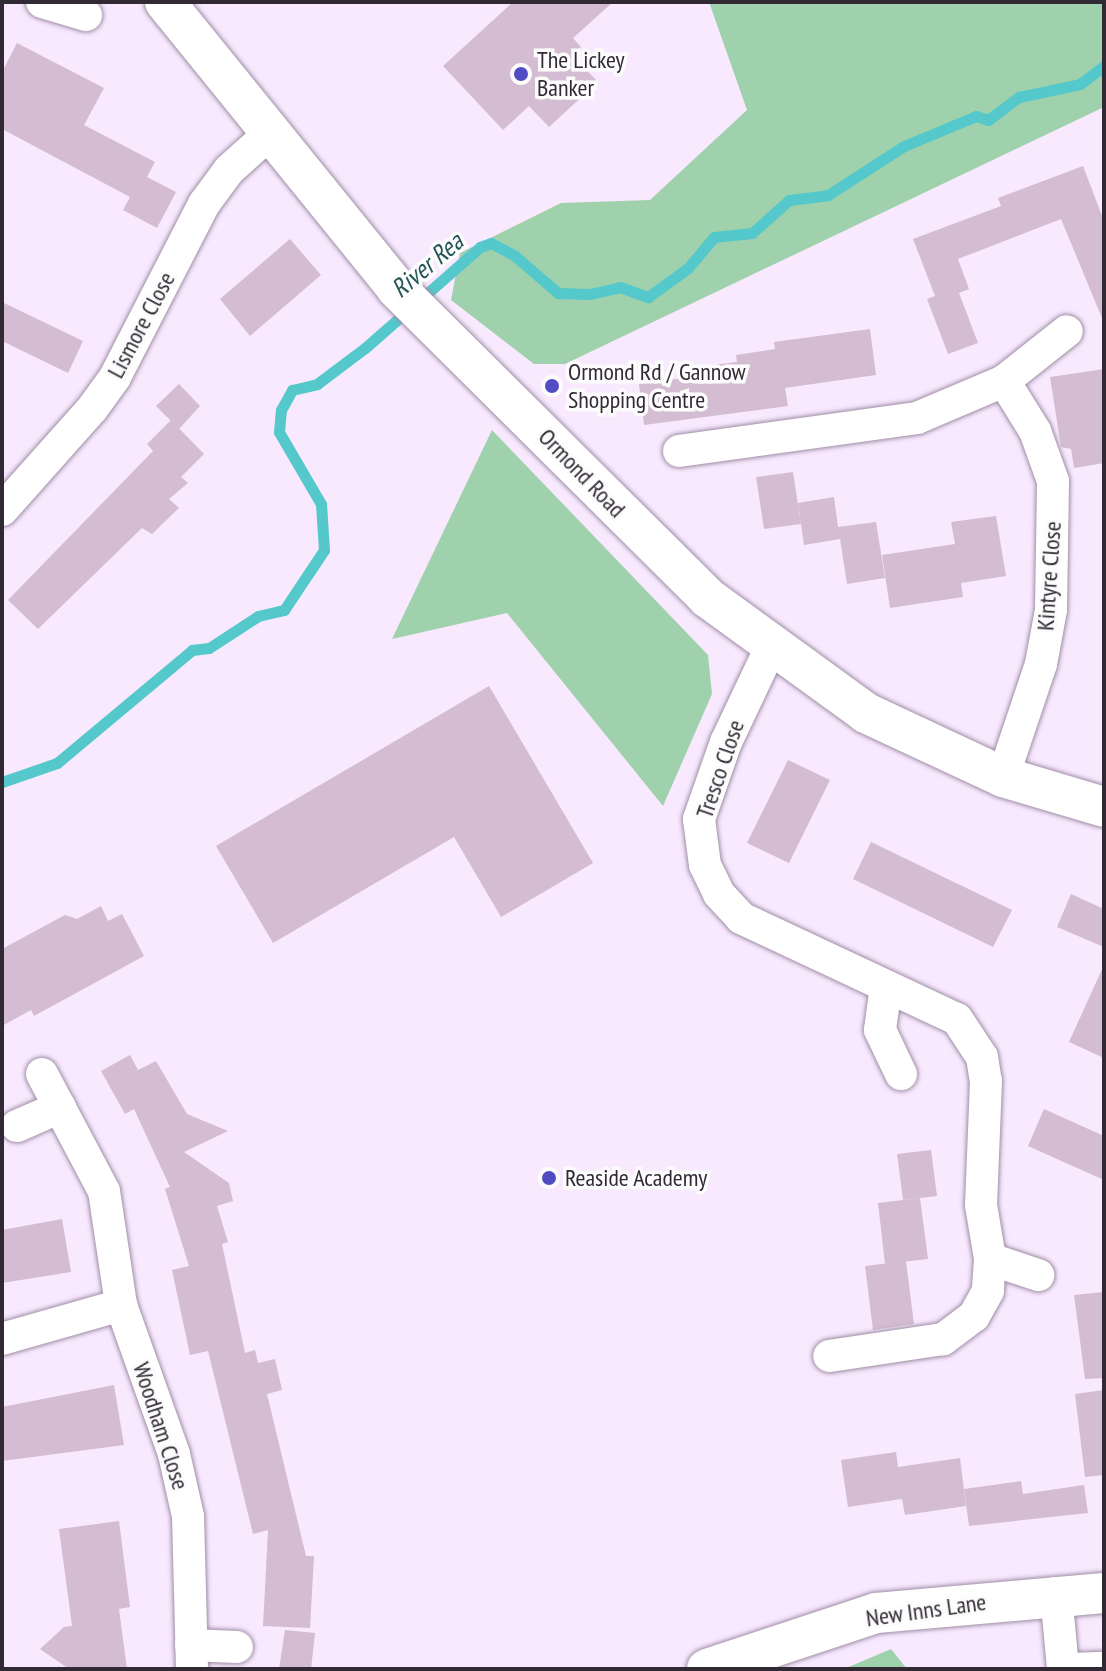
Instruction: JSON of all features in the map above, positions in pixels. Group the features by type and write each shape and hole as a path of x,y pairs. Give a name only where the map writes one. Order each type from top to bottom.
{"street":[{"path":"42,2 86,15"},
{"name":"Ormond Road","path":"165,2 397,289 652,545 771,647 866,713 1003,777 1104,807"},
{"name":"Lismore Close","path":"2,510 92,409 115,377 204,204 229,170 269,134"},
{"path":"679,451 917,418 1004,381 1067,331"},
{"name":"Kintyre Close","path":"1003,777 1041,664 1051,610 1053,511 1053,481 1035,431 1004,381"},
{"name":"Tresco Close","path":"771,647 726,742 699,819 705,865 719,894 741,918 957,1019 982,1057 986,1108 981,1205 990,1259 988,1291 959,1331 943,1339 829,1356"},
{"path":"886,986 880,1030 901,1074"},
{"name":"Woodham Close","path":"42,1074 104,1191 121,1305 174,1454 188,1516 191,1657 237,1647"},
{"path":"17,1126 60,1107"},
{"path":"990,1259 1038,1275"},
{"path":"2,1339 121,1305"},
{"path":"1056,1593 1063,1669"},
{"name":"New Inns Lane","path":"707,1669 876,1613 1056,1593 1104,1593"},
{"path":"1071,1669 1104,1668"}],"green space":[{"path":"709,2 1104,2 1104,107 565,364 534,364 451,300 460,253 561,203 650,200 747,110"},
{"path":"492,430 708,655 712,694 663,806 507,613 392,639"},
{"path":"891,1649 907,1669 844,1669"}],"building":[{"name":"The Lickey Banker","path":"513,2 613,2 573,38 581,47 572,55 598,82 549,127 529,106 503,130 443,66"},
{"path":"17,43 104,88 84,125 155,162 147,177 176,192 157,228 123,210 130,197 2,129 2,72"},
{"path":"1083,166 1104,221 1104,323 1061,219 958,259 969,289 959,293 978,343 948,354 927,299 935,296 913,239 1001,206 998,198"},
{"path":"290,239 321,275 250,336 220,299"},
{"path":"2,302 83,341 68,373 2,341"},
{"path":"870,329 876,375 785,388 788,406 644,425 639,384 698,376 697,367 737,362 736,355 775,349 774,342"},
{"path":"1104,369 1104,463 1074,468 1071,449 1061,447 1050,377"},
{"path":"179,384 200,406 179,429 156,406"},
{"path":"171,420 204,454 181,477 188,483 169,499 179,508 152,534 142,528 38,629 8,600 153,451 147,444"},
{"path":"793,472 801,524 764,529 756,477"},
{"path":"834,497 838,527 876,522 885,578 847,584 840,539 804,545 798,503"},
{"path":"996,516 1006,576 961,583 963,597 890,608 882,555 955,544 951,522"},
{"path":"489,686 593,863 501,917 454,837 273,943 216,846"},
{"path":"788,760 830,780 789,863 747,843"},
{"path":"871,842 1012,910 993,947 853,879"},
{"path":"1071,894 1104,909 1104,947 1057,927"},
{"path":"101,906 108,921 122,914 144,956 34,1016 31,1010 2,1026 2,949 65,915 77,919"},
{"path":"1104,965 1104,1058 1069,1042"},
{"path":"130,1055 138,1070 156,1061 187,1114 228,1131 184,1152 229,1183 233,1201 217,1206 228,1242 222,1244 245,1353 255,1350 258,1363 275,1359 282,1390 267,1394 306,1556 314,1556 310,1628 263,1626 268,1530 253,1534 208,1351 190,1355 172,1270 189,1266 165,1189 170,1187 134,1109 125,1114 101,1071"},
{"path":"1044,1109 1104,1136 1104,1180 1028,1146"},
{"path":"931,1150 937,1196 903,1200 897,1154"},
{"path":"920,1198 928,1259 885,1264 878,1203"},
{"path":"62,1219 71,1272 2,1283 2,1230"},
{"path":"906,1261 914,1324 873,1330 865,1266"},
{"path":"1104,1292 1104,1378 1085,1379 1074,1295"},
{"path":"114,1385 124,1445 2,1461 2,1407"},
{"path":"1104,1390 1104,1475 1085,1477 1075,1394"},
{"path":"896,1452 898,1467 960,1458 966,1506 905,1515 902,1499 848,1507 841,1460"},
{"path":"1021,1481 1023,1494 1084,1485 1088,1513 969,1526 964,1489"},
{"path":"119,1521 130,1607 119,1609 127,1669 69,1669 40,1649 64,1627 72,1626 59,1529"},
{"path":"285,1630 315,1633 311,1669 279,1669"}],"waterway":[{"name":"River Rea","path":"2,782 57,763 192,650 209,648 258,616 284,610 324,550 321,504 279,432 281,410 292,390 317,384 365,348 480,247 491,243 515,256 558,293 590,294 620,287 648,297 688,268 714,237 752,233 789,200 828,195 904,146 976,116 988,120 1019,97 1080,84 1104,66"}],"place":[{"name":"The Lickey Banker","path":"521,74"},
{"name":"Ormond Rd / Gannow Shopping Centre","path":"552,386"},
{"name":"Reaside Academy","path":"549,1178"}]}
